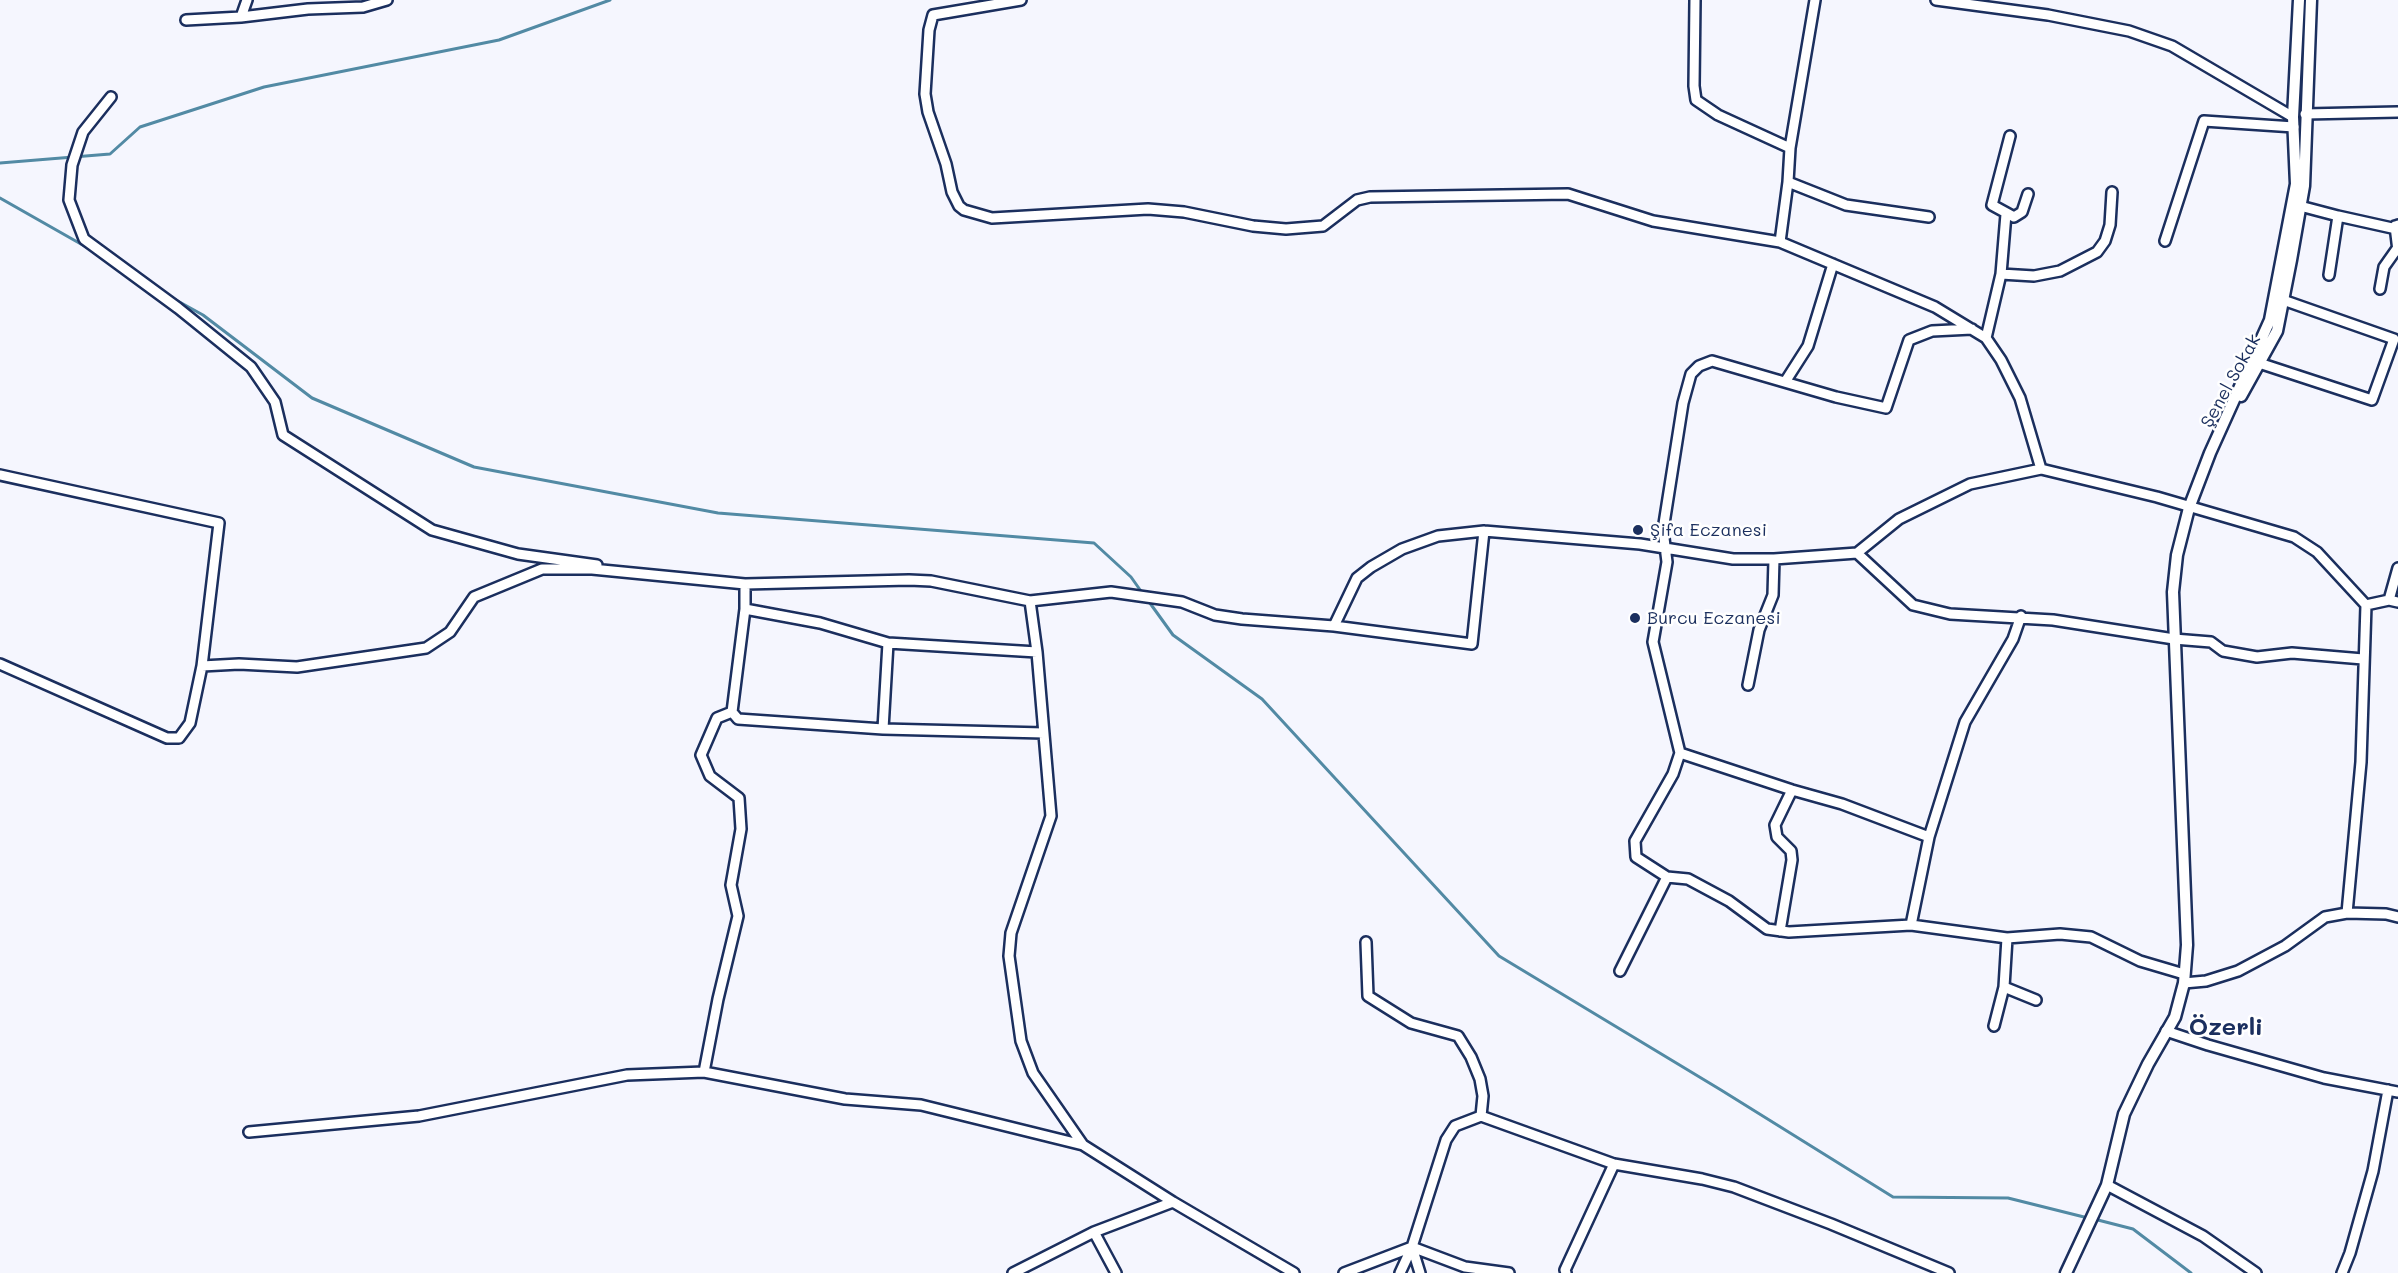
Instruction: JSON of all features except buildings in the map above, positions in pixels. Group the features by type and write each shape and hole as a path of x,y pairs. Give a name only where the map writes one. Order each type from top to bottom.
{"street":[{"path":"242,17 247,0"},
{"path":"186,20 242,17 308,5 363,4 387,0"},
{"path":"1022,0 933,15 929,30 924,94 928,112 946,164 952,192 959,206 975,215 992,218 1148,209 1184,212 1286,230 1312,229 1333,220 1357,200 1370,197 1568,194 1653,221 1780,242 1935,307 1986,338 2001,360 2020,398 2041,469"},
{"path":"1695,0 1694,86 1696,100 1718,115 1790,147"},
{"path":"1780,242 1790,147 1815,0"},
{"path":"1936,0 2048,15 2129,31 2172,46 2297,120"},
{"path":"2299,0 2304,17"},
{"path":"2304,17 2311,0"},
{"name":"Şenel Sokak","path":"2210,453 2270,320 2296,184 2297,120 2304,17"},
{"path":"111,97 103,110 83,132 72,165 69,200 84,238 251,367 275,402 283,435 432,530 518,554 569,559 645,576"},
{"path":"2165,241 2204,121 2297,120 2398,112"},
{"name":"Şenel Sokak","path":"2210,453 2277,331 2304,186 2297,120"},
{"path":"2010,136 1992,205 2014,217 2022,212 2028,194"},
{"path":"1788,182 1846,205 1929,217"},
{"path":"2001,274 2034,276 2060,271 2097,252 2106,241 2110,225 2112,192"},
{"path":"2300,206 2392,228 2397,226 2397,250 2384,267 2380,289"},
{"path":"1986,338 2001,274 2006,214"},
{"path":"2329,275 2338,216"},
{"path":"1785,382 1808,346 1833,264"},
{"path":"2259,363 2372,400 2394,339 2283,300"},
{"path":"1972,330 1932,330 1909,340 1886,408 1712,361 1699,366 1691,374 1683,403 1663,530 1667,562 1653,642 1680,753 1673,774 1635,841 1636,857 1666,877 1688,879 1729,901 1767,929 1789,932 1911,925 2007,939 2060,934 2091,937 2184,979 2206,981 2238,971 2285,946 2325,917 2347,913 2386,914 2398,917"},
{"path":"2068,1272 2107,1185 2124,1114 2175,1017 2184,979 2187,945 2173,592 2177,555 2189,508 2210,453"},
{"path":"1334,626 1357,578 1402,549 1438,536 1484,531 1664,548 1733,559 1774,559 1857,553 1899,519 1970,484 2041,469 2157,497 2294,537 2317,552 2366,605 2361,762 2347,913"},
{"path":"0,475 219,523 202,666 190,723 179,738 167,738 0,664"},
{"path":"202,666 239,664 297,667 426,648 450,632 474,597 542,569 592,569 745,584 931,581 1030,601 1111,592 1182,602 1224,616 1334,626 1472,644 1484,531"},
{"path":"1857,553 1913,605 1950,614 2021,616 2174,639 2211,642 2223,651 2256,657 2292,653 2363,659"},
{"path":"1748,685 1759,630 1773,595 1774,559"},
{"path":"2366,605 2393,601 2398,568"},
{"path":"745,584 745,609 732,712 738,719 882,729 1044,734"},
{"path":"1030,601 1037,652 1051,816 1011,933 1009,956 1021,1041 1033,1073 1083,1145"},
{"path":"745,609 820,623 888,644 1037,652"},
{"path":"1911,925 1929,837 1965,722 2013,639 2021,616"},
{"path":"882,729 888,644"},
{"path":"704,1072 718,999 738,916 731,885 741,829 739,798 710,776 701,755 717,718 732,712"},
{"path":"1680,753 1791,790 1842,804 1929,837"},
{"path":"1780,931 1792,861 1789,847 1777,837 1775,825 1791,790"},
{"path":"1620,971 1666,877"},
{"path":"1994,1026 2004,987 2007,939"},
{"path":"1366,942 1368,996 1412,1023 1458,1036 1471,1057 1480,1079 1484,1096 1481,1116"},
{"path":"2004,987 2036,1000"},
{"path":"2166,1031 2324,1078 2393,1091 2373,1171 2350,1253 2342,1273"},
{"path":"249,1132 419,1116 627,1075 704,1072 845,1099 921,1105 1083,1145 1173,1202 1294,1273"},
{"path":"1400,1273 1412,1247 1446,1140 1455,1126 1481,1116 1614,1164 1702,1179 1734,1187 1949,1273"},
{"path":"1566,1273 1565,1270 1614,1164"},
{"path":"2107,1185 2203,1236 2256,1273"},
{"path":"1013,1273 1094,1232 1173,1202"},
{"path":"1094,1232 1116,1273"},
{"path":"1412,1247 1420,1273"},
{"path":"1344,1273 1412,1247 1465,1267 1509,1273"}],"waterway":[{"path":"0,163 110,154 140,127 264,87 499,40 610,0"},
{"path":"0,198 95,252"},
{"path":"165,294 203,315 312,398 474,467 718,513 1094,543 1131,577 1143,594"},
{"path":"1147,599 1173,635 1262,699 1499,956 1893,1197 2008,1198 2088,1218"},
{"path":"2094,1219 2133,1229 2191,1273"}],"place":[{"name":"Şifa Eczanesi","path":"1638,530"},
{"name":"Burcu Eczanesi","path":"1635,618"}],"district":[{"name":"Özerli","path":"2226,1028"}]}
